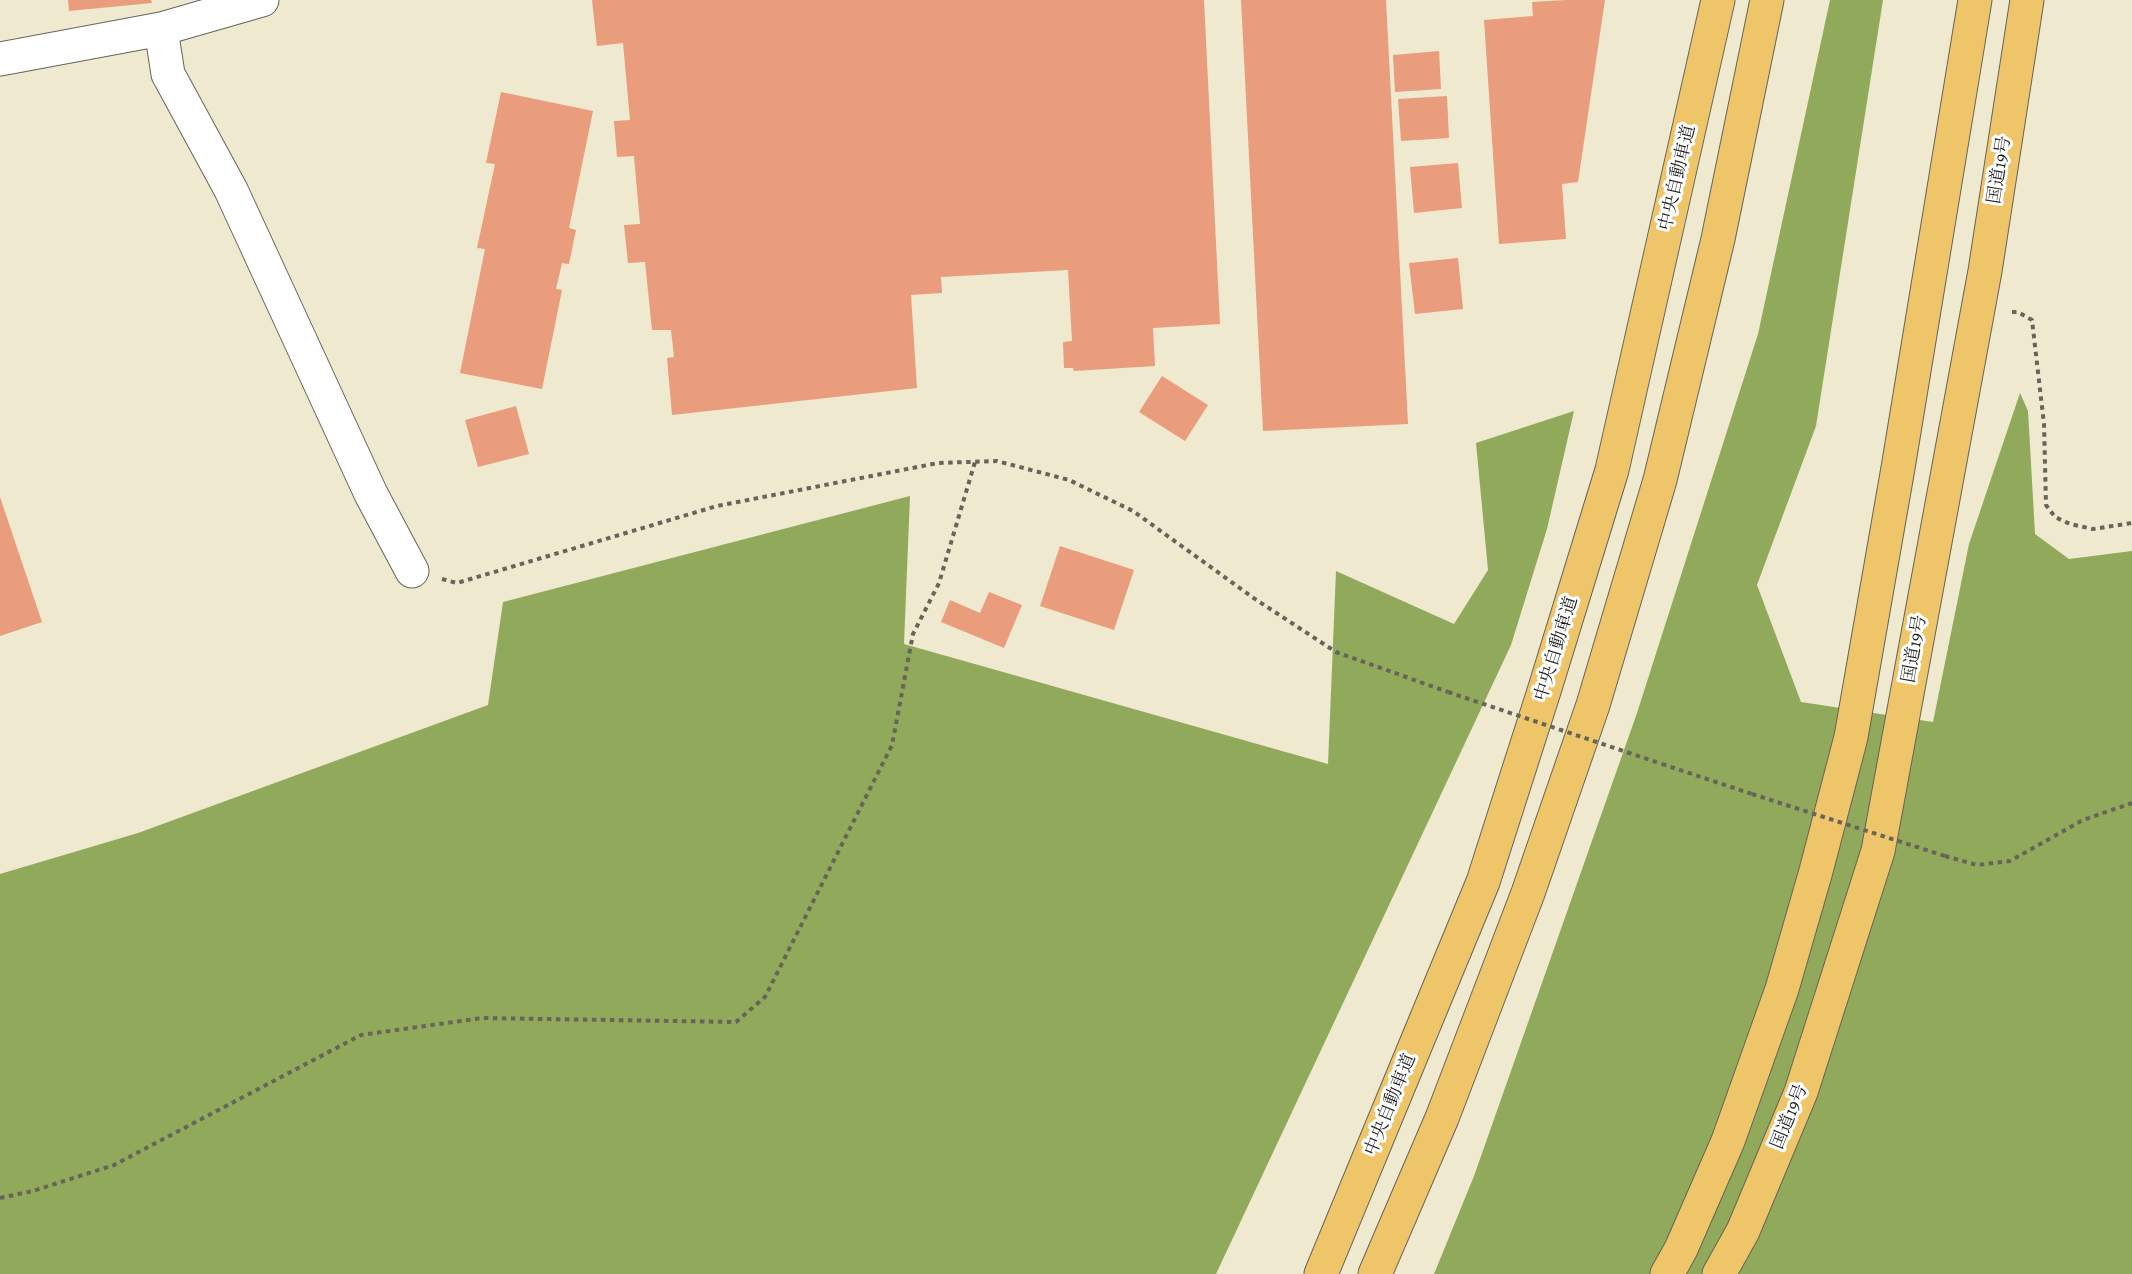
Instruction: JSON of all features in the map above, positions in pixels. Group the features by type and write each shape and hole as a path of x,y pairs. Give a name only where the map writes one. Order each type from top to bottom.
{"highway":[{"name":"中央自動車道","path":"1321,1274 1483,882 1545,688 1612,470 1718,0"},
{"path":"1375,1274 1450,1097 1528,893 1593,705 1662,468 1718,239 1767,0"},
{"path":"1667,1274 1681,1249 1728,1141 1782,990 1851,737 1975,0"},
{"name":"国道19号","path":"1719,1274 1743,1232 1801,1092 1878,851 1977,310 2027,0"}],"street":[{"path":"0,59 161,29 262,0"},
{"path":"161,29 168,74 231,190 371,494 412,571"}],"path":[{"path":"1977,310 2018,312 2032,320 2044,424 2046,505 2055,517 2070,524 2093,529 2132,523"},
{"path":"412,571 457,583 717,506 938,463 997,461 1069,480 1132,511 1255,599 1336,652 1662,764 1945,856 1977,865 2010,861 2083,820 2132,803"},
{"path":"0,1198 33,1191 114,1165 361,1035 482,1018 735,1022 765,997 892,745 913,634 939,583 975,462"}],"green space":[{"path":"1830,0 1883,0 1816,426 1757,585 1801,702 1933,722 1969,544 2020,393 2028,411 2035,534 2069,559 2132,551 2132,1274 1434,1274 1474,1176 1637,713 1758,334"},
{"path":"1574,411 1547,529 1511,645 1216,1274 0,1274 0,874 138,833 488,705 503,602 910,496 904,644 1328,764 1336,571 1454,624 1488,570 1476,443"}],"building":[{"path":"68,0 151,0 152,3 69,11"},
{"path":"592,0 1204,0 1220,324 1153,328 1155,366 1074,371 1073,368 1064,368 1063,342 1072,341 1068,270 941,277 942,293 911,295 917,388 672,415 667,358 674,357 671,330 652,330 645,262 628,263 624,225 640,224 634,156 617,157 614,121 630,120 623,43 597,46"},
{"path":"1241,0 1386,0 1408,424 1263,431"},
{"path":"1605,0 1578,182 1562,184 1566,239 1499,244 1484,20 1533,16 1532,2"},
{"path":"1439,51 1441,89 1395,92 1393,55"},
{"path":"501,92 593,111 569,228 576,230 569,264 562,263 556,289 562,290 542,389 460,373 485,249 477,248 495,164 486,163"},
{"path":"1447,96 1449,138 1401,141 1398,99"},
{"path":"1458,163 1462,208 1414,213 1410,167"},
{"path":"1458,258 1463,309 1415,314 1409,263"},
{"path":"1162,376 1208,405 1185,441 1139,412"},
{"path":"516,406 529,454 478,467 465,420"},
{"path":"0,497 42,622 0,636"},
{"path":"1060,546 1134,570 1114,630 1040,606"},
{"path":"989,592 1022,605 1004,648 941,622 950,600 980,613"}]}
